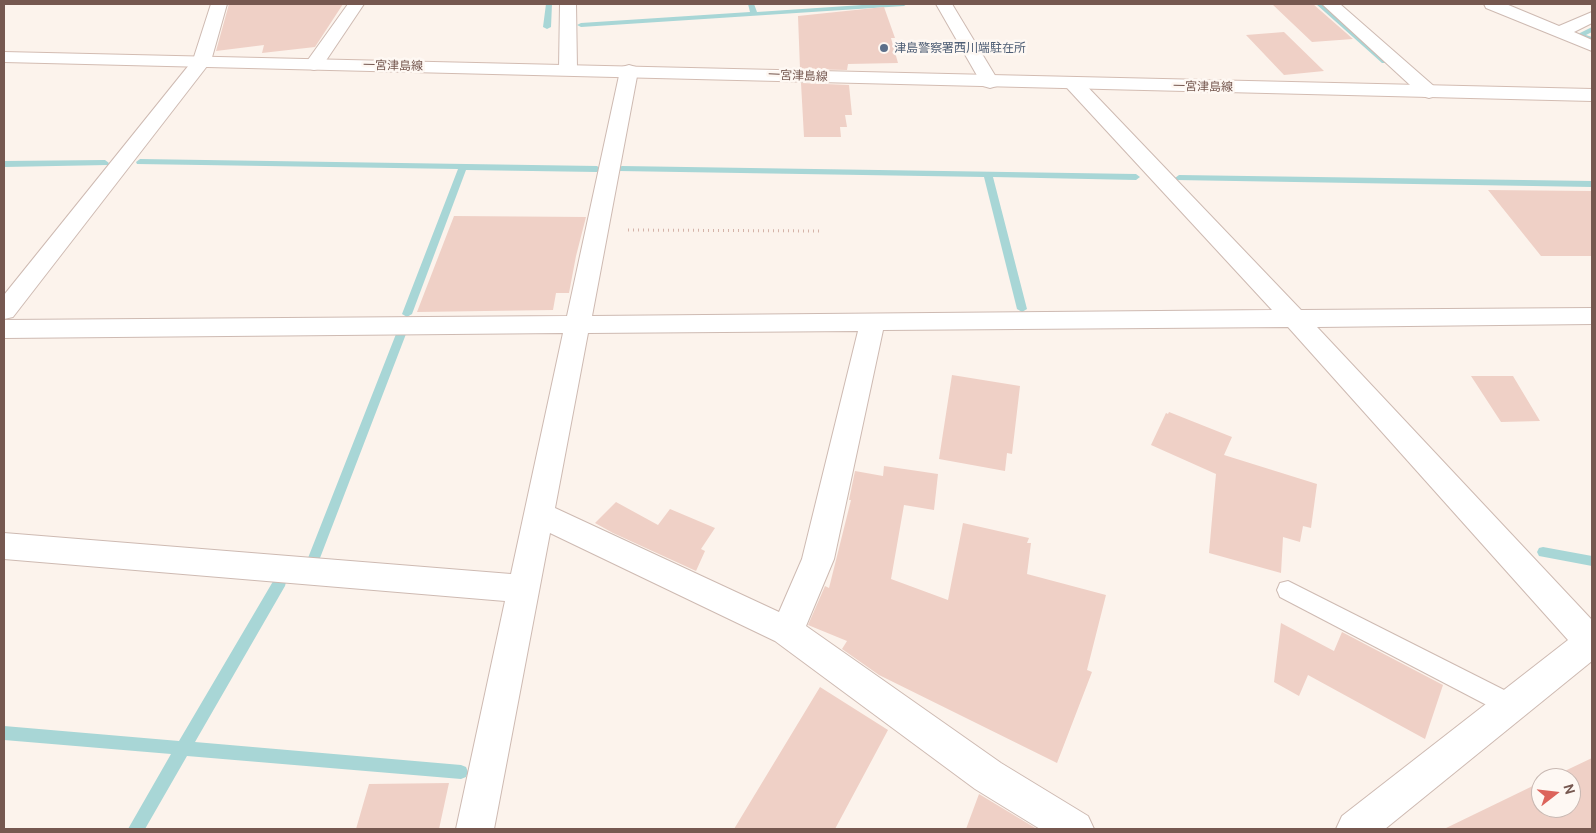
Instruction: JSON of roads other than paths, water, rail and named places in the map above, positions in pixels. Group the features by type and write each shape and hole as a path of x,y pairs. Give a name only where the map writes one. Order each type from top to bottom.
{"street":[{"path":"4,311 202,62 218,4"},
{"path":"314,64 356,4"},
{"path":"568,4 568,69"},
{"path":"944,4 990,82"},
{"path":"1330,4 1429,92"},
{"path":"1492,4 1592,46"},
{"path":"1560,32 1592,17"},
{"name":"一宮津島線","path":"4,57 629,70 990,82 1592,95"},
{"path":"475,829 629,70"},
{"path":"1074,84 1293,317 1591,642 1355,829"},
{"path":"4,329 1592,316"},
{"path":"787,631 818,559 872,323"},
{"path":"540,514 787,631 988,776 1075,829"},
{"path":"4,546 524,590"}],"lane":[{"path":"1288,590 1510,705"}],"waterway":[{"path":"547,27 549,4"},
{"path":"751,4 754,14"},
{"path":"754,14 904,4"},
{"path":"1319,4 1385,61"},
{"path":"581,25 754,14"},
{"path":"1592,29 1580,35 1592,39"},
{"path":"140,162 597,169"},
{"path":"4,164 105,163"},
{"path":"407,314 463,167"},
{"path":"622,169 988,175"},
{"path":"988,175 1136,177"},
{"path":"988,175 1022,309"},
{"path":"1179,178 1592,184"},
{"path":"314,558 401,334"},
{"path":"1543,552 1592,561"},
{"path":"183,748 280,582"},
{"path":"4,733 183,748"},
{"path":"136,829 183,748"},
{"path":"183,748 461,772"}],"place":[{"name":"津島警察署西川端駐在所","path":"884,48"}]}
